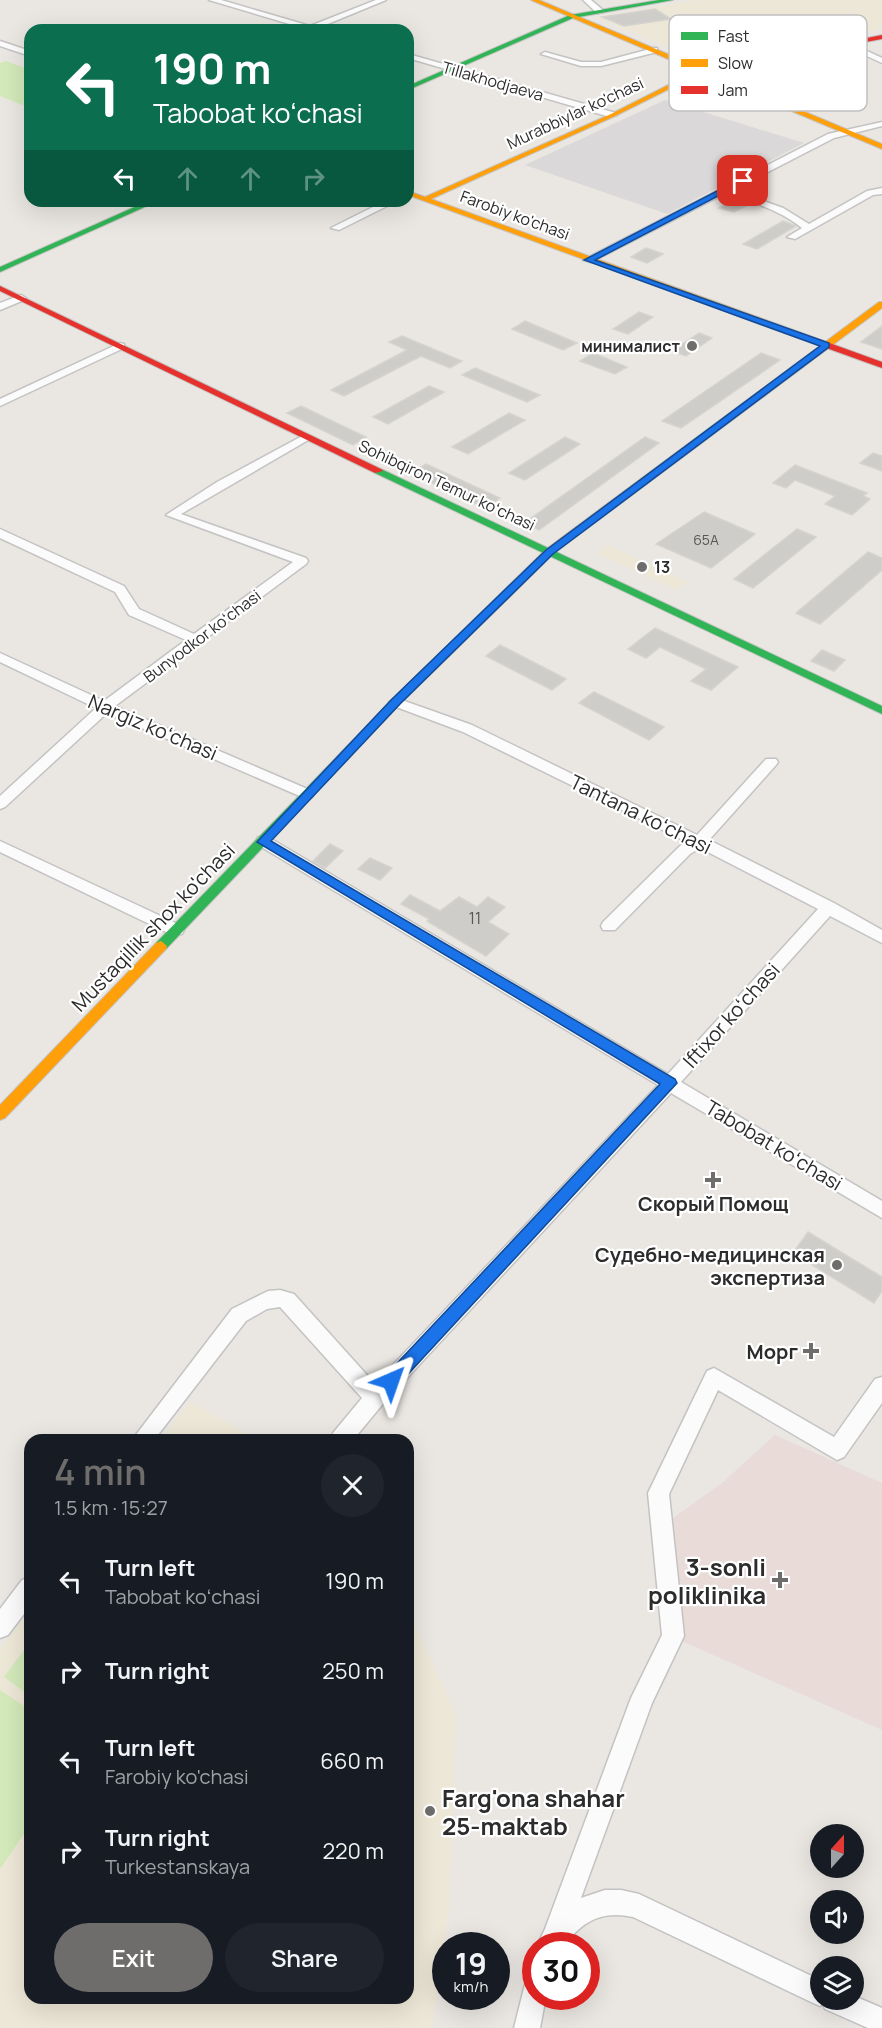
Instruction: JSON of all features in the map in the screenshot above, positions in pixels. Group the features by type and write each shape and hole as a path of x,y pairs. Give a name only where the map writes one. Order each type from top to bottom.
{"main road":[{"path":"534,0 669,56"},
{"path":"414,84 572,16 670,0"},
{"name":"Murabbiylar ko'chasi","path":"867,40 882,37"},
{"name":"Murabbiylar ko'chasi","path":"425,199 612,115 669,86"},
{"path":"797,111 882,147"},
{"name":"Farobiy ko'chasi","path":"414,195 882,365"},
{"path":"0,270 141,207"},
{"name":"Sohibqiron Temur koʻchasi","path":"0,288 882,710"},
{"name":"Mustaqillik shox ko'chasi","path":"0,1114 396,702 549,552 882,304"}],"street":[{"path":"213,0 294,24"},
{"path":"323,24 382,0"},
{"path":"587,0 600,11"},
{"path":"0,43 24,52"},
{"path":"545,54 582,64 601,64 654,50"},
{"path":"867,54 882,61"},
{"name":"Tillakhodjaeva","path":"414,58 612,115"},
{"path":"588,260 831,136 882,124"},
{"path":"725,190 780,210 808,228"},
{"path":"792,237 870,193 882,191"},
{"path":"336,228 380,207"},
{"path":"0,307 21,298"},
{"path":"0,403 120,346"},
{"name":"Bunyodkor koʻchasi","path":"0,804 105,707 302,561 172,515 215,486 244,473 306,436"},
{"path":"0,533 120,589 134,612 196,640"},
{"name":"Nargiz koʻchasi","path":"0,657 105,707 307,794"},
{"name":"Tantana koʻchasi","path":"396,702 426,710 699,842 829,907 882,937"},
{"path":"609,926 685,850 699,842 771,762"},
{"name":"Tabobat koʻchasi","path":"263,842 882,1210"},
{"path":"0,846 176,930"},
{"name":"Iftixor koʻchasi","path":"345,1434 375,1398 670,1083 829,907"},
{"path":"147,1434 239,1315 259,1302 272,1298 287,1300 375,1398"},
{"path":"556,1932 642,1698 673,1636 658,1493 714,1377 837,1450 882,1386"},
{"path":"0,1627 24,1595"},
{"path":"560,1932 583,1909 614,1901 639,1905 810,1988"},
{"path":"526,2028 530,2010"},
{"path":"857,2010 882,2021"}],"shaded area":[{"path":"698,0 882,0 882,29 867,32 867,15 669,15 669,48 595,17"},
{"path":"665,100 669,101 669,111 701,111 804,143 667,214 525,165"},
{"name":"13","path":"608,545 688,582 677,590 597,553"},
{"path":"190,1402 247,1434 165,1434"},
{"name":"3-sonli poliklinika","path":"775,1435 882,1483 882,1730 682,1641 673,1518 722,1483"},
{"name":"Farg'ona shahar 25-maktab","path":"24,1618 24,2004 414,2004 414,1623 456,1715 449,1908 446,1932 432,1932 432,2010 435,2010 432,2028 0,2028 0,1649"}],"green space":[{"path":"6,61 24,68 24,106 0,96 0,63"},
{"path":"24,1650 24,1692 4,1677"},
{"path":"0,1690 24,1706 24,1834 0,1869"}],"building":[{"path":"655,9 669,19 624,26 602,17"},
{"path":"735,199 750,204 734,212 719,208"},
{"path":"783,221 796,226 757,249 743,244"},
{"path":"646,248 663,254 647,263 631,257"},
{"path":"639,312 653,317 628,334 613,329"},
{"path":"525,321 577,343 563,350 512,329"},
{"path":"882,326 882,349 861,342"},
{"path":"699,333 712,338 686,356 672,351"},
{"path":"402,336 462,361 450,368 421,356 344,396 331,390 407,350 389,342"},
{"path":"593,353 627,367 615,374 580,361"},
{"path":"761,353 780,360 681,428 662,421"},
{"path":"475,368 540,395 527,402 462,375"},
{"path":"429,386 444,392 388,424 373,417"},
{"path":"301,406 366,437 353,445 287,413"},
{"path":"509,413 525,420 468,454 452,447"},
{"path":"565,437 580,444 525,480 509,473"},
{"path":"645,437 659,443 539,530 524,523"},
{"path":"873,453 882,456 882,471 860,463"},
{"path":"426,464 500,498 485,508 411,473"},
{"path":"795,465 867,493 863,496 870,499 852,515 825,504 835,496 795,480 786,488 773,483"},
{"path":"704,512 755,534 711,568 656,544"},
{"path":"797,529 816,537 753,588 734,579"},
{"path":"868,552 882,558 882,570 820,624 796,613"},
{"path":"655,628 738,667 711,690 691,681 706,669 660,647 646,658 628,649"},
{"path":"500,645 566,679 552,690 486,656"},
{"path":"822,650 845,660 834,671 811,661"},
{"path":"594,692 664,727 649,740 579,703"},
{"path":"330,844 343,851 325,868 313,861"},
{"path":"370,858 392,868 380,880 358,869"},
{"path":"410,895 440,911 459,897 477,907 488,897 505,907 488,922 509,934 486,956 427,921 429,919 401,904"},
{"name":"Судебно-медицинская экспертиза","path":"808,1232 882,1277 882,1291 874,1303 793,1253"}],"traffic: fast":[{"path":"414,85 572,16 670,0"},
{"path":"0,270 141,207"},
{"path":"378,471 882,710"},
{"path":"161,946 396,702 538,563"}],"traffic: slow":[{"path":"534,0 669,57"},
{"path":"425,199 613,115 669,87"},
{"path":"797,111 882,147"},
{"path":"414,195 796,334"},
{"path":"538,563 549,552 882,304"},
{"path":"0,1114 161,946"}],"traffic: jam":[{"path":"867,40 882,37"},
{"path":"0,288 378,471"},
{"path":"796,334 882,365"}],"place":[{"name":"минималист","path":"692,346"},
{"name":"13","path":"642,567"},
{"name":"Скорый Помощ","path":"713,1180"},
{"name":"Судебно-медицинская экспертиза","path":"837,1265"},
{"name":"Морг","path":"811,1351"},
{"name":"3-sonli poliklinika","path":"780,1580"},
{"name":"Farg'ona shahar 25-maktab","path":"430,1811"}],"route":[{"path":"391,1381 670,1083 263,842 396,702 549,552 826,345 588,260 743,181"}]}
